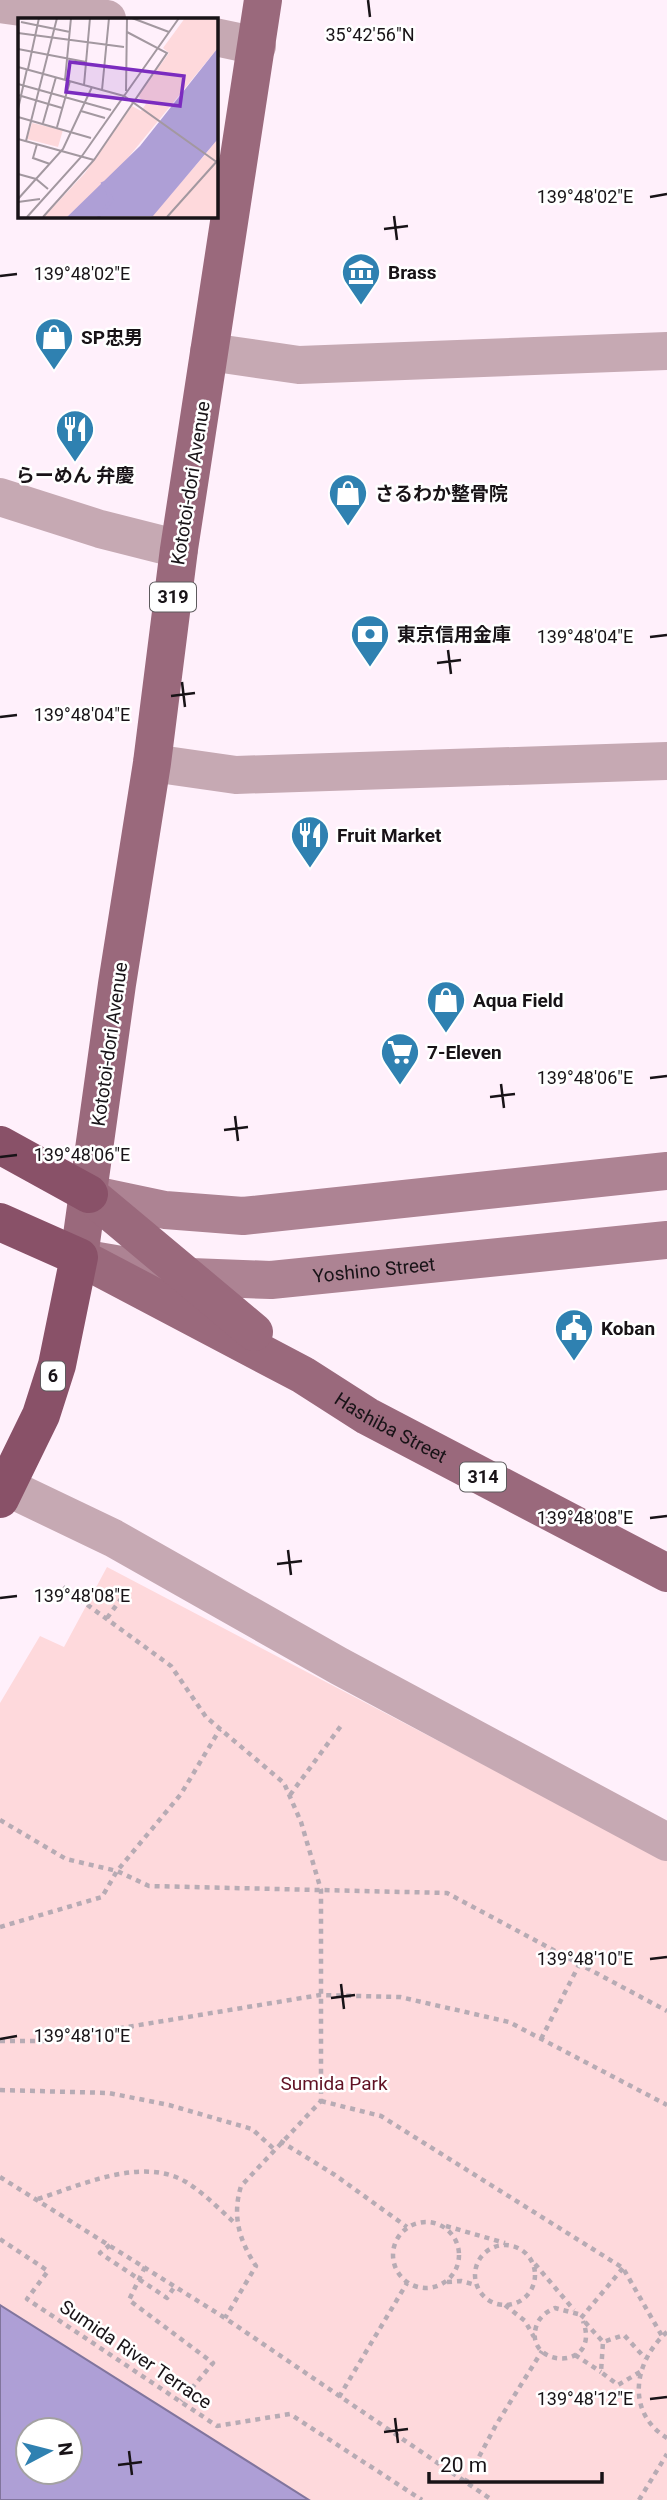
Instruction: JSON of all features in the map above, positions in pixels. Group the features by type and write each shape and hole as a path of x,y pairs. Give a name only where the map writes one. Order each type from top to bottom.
{"highway":[{"path":"0,1144 89,1194"},
{"path":"0,1222 79,1257"},
{"name":"6","path":"2,1490 41,1415 57,1365 79,1257"}],"main road":[{"name":"Kototoi-dori Avenue","path":"79,1257 117,984 152,763 179,549 263,0"},
{"path":"89,1194 165,1210 243,1216 667,1171"},
{"name":"Hashiba Street","path":"89,1194 191,1277 303,1375"},
{"name":"Yoshino Street","path":"79,1257 191,1277 271,1280 667,1240"},
{"name":"Hashiba Street","path":"79,1257 303,1375 367,1416 667,1573"}],"street":[{"path":"0,4 100,18"},
{"path":"217,37 257,46"},
{"path":"209,352 299,365 667,351"},
{"path":"0,497 100,529 179,549"},
{"path":"152,763 236,775 667,761"},
{"path":"2,1490 113,1538 338,1666 667,1842"}],"path":[{"path":"63,1587 171,1666 206,1717 284,1783 301,1822 321,1890 321,2101 280,2141 241,2186 237,2200 237,2224 242,2244 256,2266 225,2318"},
{"path":"289,1795 349,1715"},
{"path":"0,1927 102,1897 117,1871 181,1794 220,1729"},
{"path":"0,1820 66,1858 117,1871 149,1886 447,1893 667,2011"},
{"path":"541,2039 580,1963"},
{"path":"0,2041 43,2041 320,1995 400,1997 509,2022 667,2105"},
{"path":"0,2090 109,2093 157,2103 253,2129 274,2148"},
{"path":"321,2101 381,2116 622,2268 662,2336"},
{"path":"280,2141 335,2175 407,2227"},
{"path":"37,2199 104,2177 153,2171 185,2181 237,2224"},
{"path":"0,2177 225,2318 492,2500"},
{"path":"478,2287 461,2281 429,2288 407,2283 395,2266 392,2255 394,2245 407,2227 417,2223 437,2224 513,2245 530,2258 603,2342 601,2372"},
{"path":"437,2224 454,2237 458,2247 456,2269 443,2283"},
{"name":"Sumida River Terrace","path":"0,2239 48,2271 27,2299 217,2426 290,2414 422,2500"},
{"path":"110,2245 100,2253 167,2298 174,2286"},
{"path":"513,2245 493,2247 484,2254 475,2272 478,2287 486,2299 505,2305 525,2321 536,2341 542,2351 563,2360 575,2355 584,2346 586,2329 581,2318 563,2308 547,2312 537,2324 536,2341"},
{"path":"505,2305 522,2300 534,2285 536,2275 530,2258"},
{"path":"145,2267 128,2300 213,2363 181,2401"},
{"path":"581,2318 622,2268"},
{"path":"339,2397 407,2283"},
{"path":"667,2332 645,2358 640,2372 641,2403 650,2421 667,2438"},
{"path":"603,2342 624,2335 645,2358"},
{"path":"465,2483 496,2425 542,2351"},
{"path":"575,2355 618,2385 640,2372"},
{"path":"639,2500 667,2454"}],"green space":[{"name":"Sumida Park","path":"107,1567 667,1861 667,2500 309,2500 0,2305 0,1703 40,1636 64,1647"}],"shaded area":[{"path":"0,2305 309,2500 0,2500"}],"place":[{"name":"Brass","path":"361,306"},
{"name":"SP忠男","path":"54,371"},
{"name":"らーめん 弁慶","path":"75,463"},
{"name":"さるわか整骨院","path":"348,527"},
{"name":"東京信用金庫","path":"370,668"},
{"name":"Fruit Market","path":"310,869"},
{"name":"Aqua Field","path":"446,1034"},
{"name":"7-Eleven","path":"400,1086"},
{"name":"Koban","path":"574,1362"}]}
